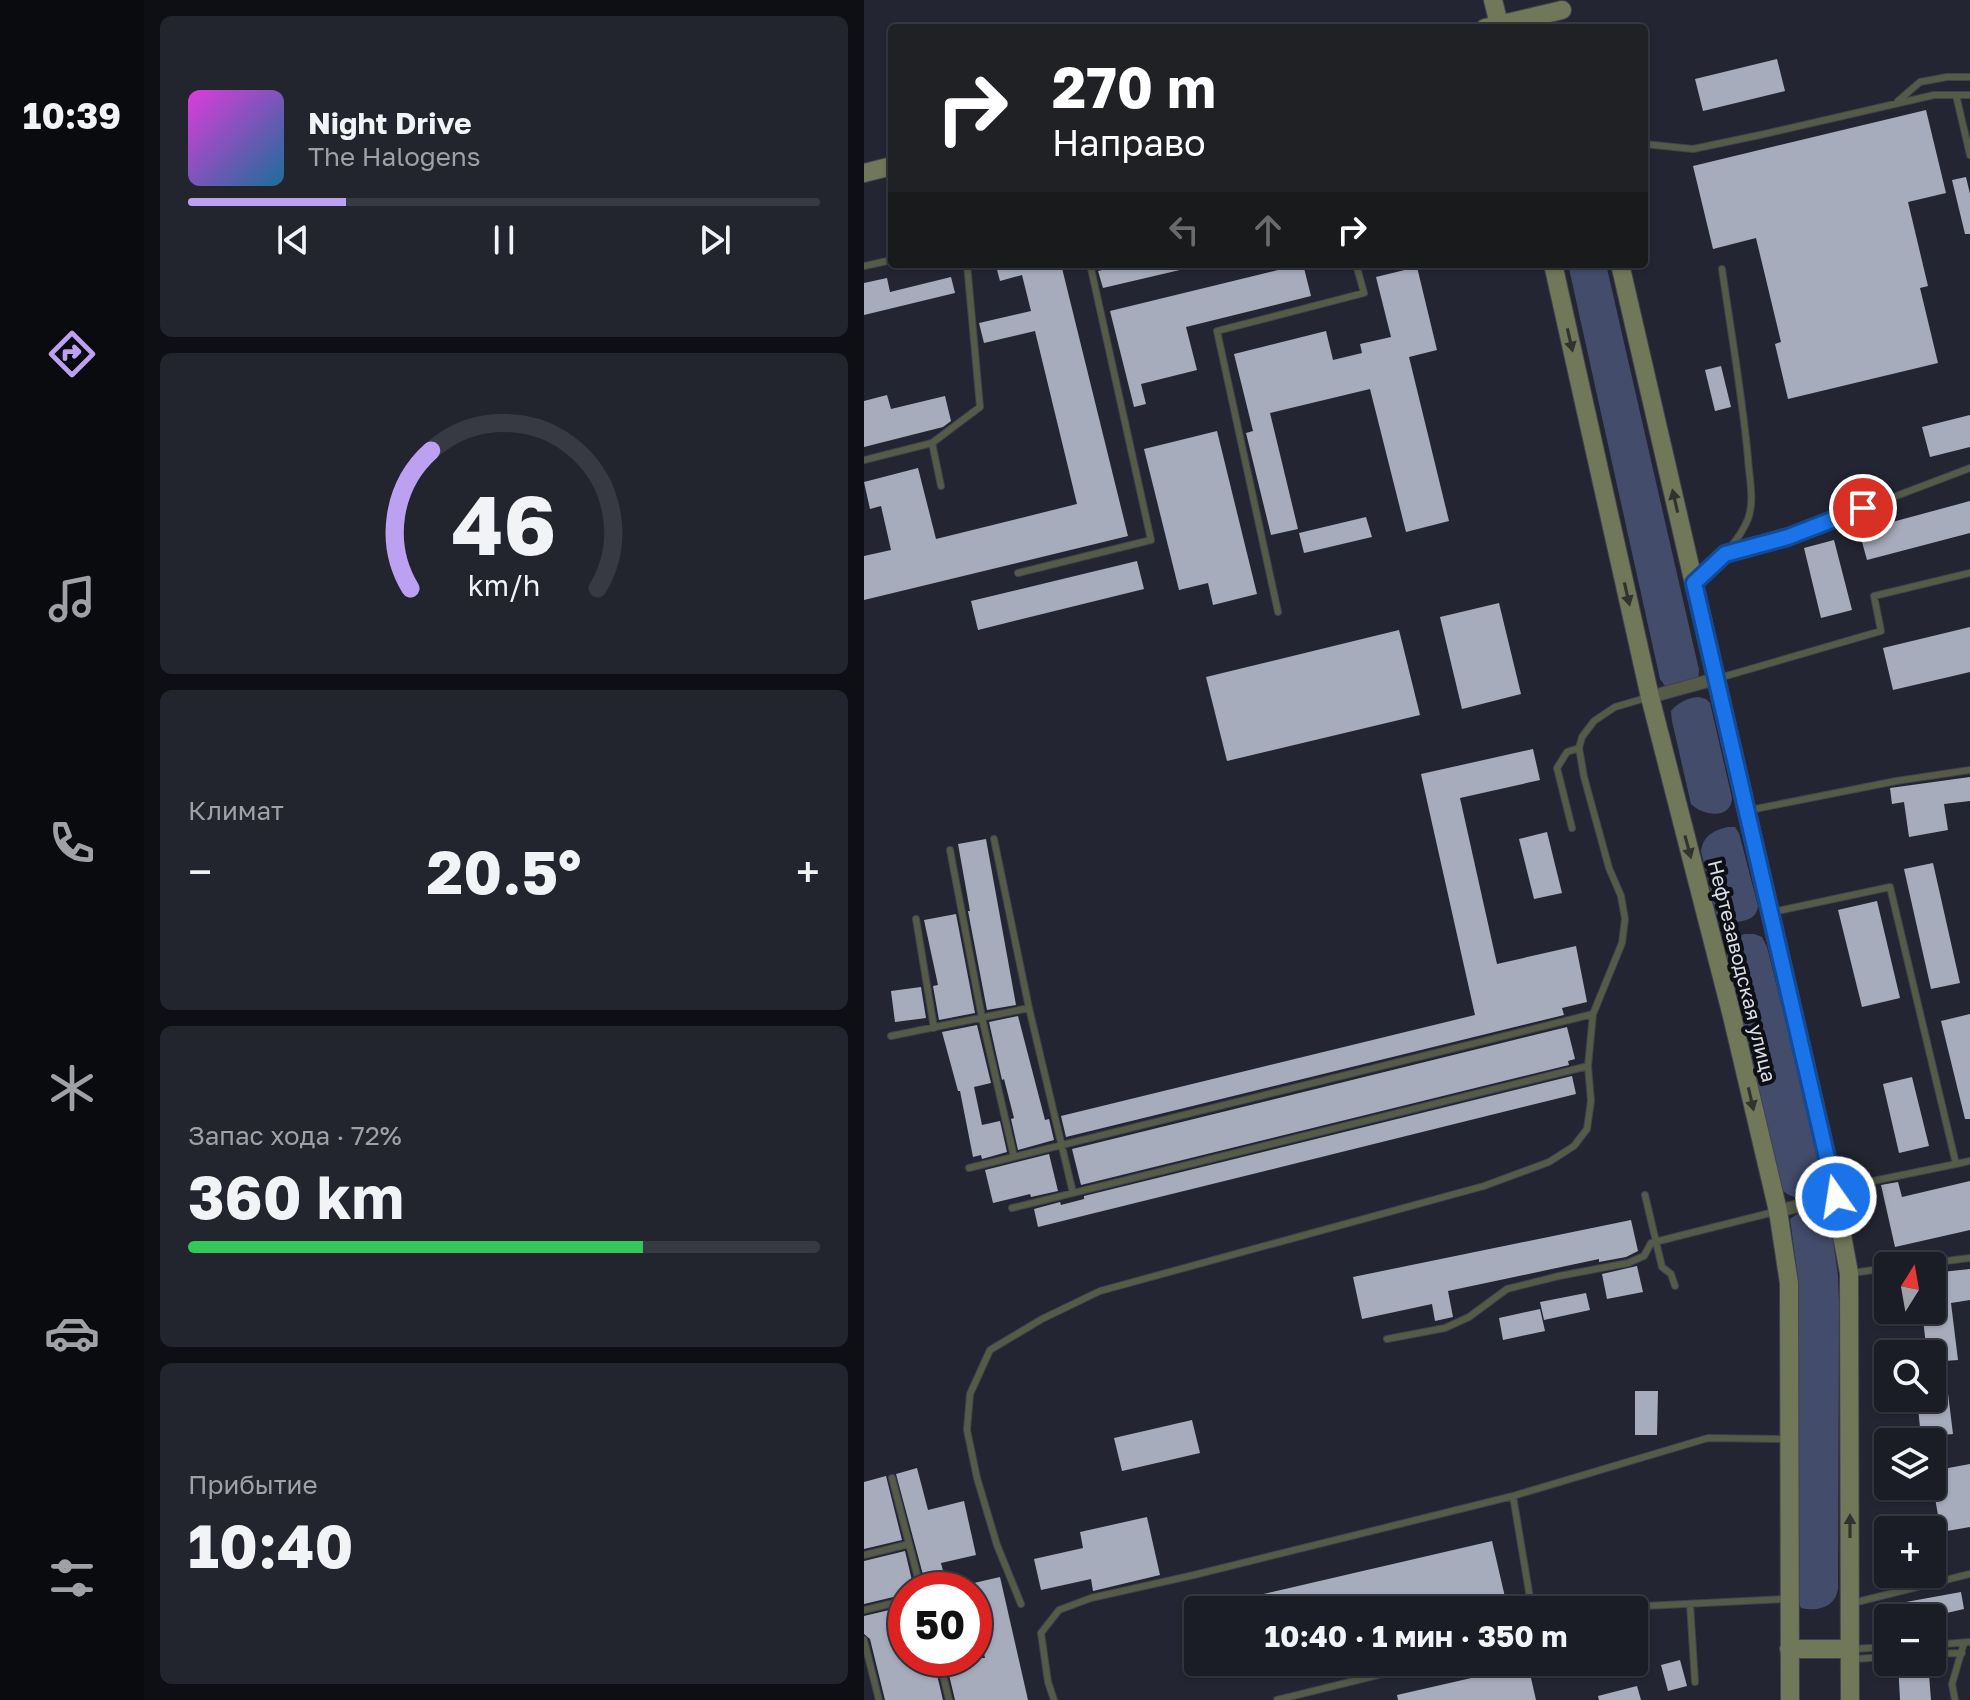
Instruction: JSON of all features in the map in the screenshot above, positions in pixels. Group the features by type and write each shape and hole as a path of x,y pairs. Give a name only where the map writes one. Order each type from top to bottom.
{"main road":[{"path":"1493,0 1495,24"},
{"path":"1509,24 1562,13"},
{"path":"864,173 888,167"},
{"name":"Нефтезаводская улица","path":"1554,268 1650,697 1732,1016 1778,1211 1789,1283 1790,1700"},
{"name":"Нефтезаводская улица","path":"1621,268 1836,1197 1849,1273 1850,1700"},
{"path":"1789,1649 1849,1654"}],"street":[{"path":"1650,697 1715,679"},
{"path":"1778,1211 1836,1197"}],"lane":[{"path":"1895,104 1920,82 1970,77"},
{"path":"1648,144 1693,149 1934,95 1970,95"},
{"path":"1956,95 1970,155"},
{"path":"864,266 888,261"},
{"path":"864,460 932,443 980,407 967,268"},
{"path":"1018,573 1151,540 1091,268"},
{"path":"1278,612 1217,331 1364,293 1357,268"},
{"path":"1694,583 1725,554 1739,534 1748,517 1751,498 1744,410 1722,269"},
{"path":"932,443 941,486"},
{"path":"1725,554 1788,537 1970,468"},
{"path":"1715,679 1881,631 1874,596 1970,573"},
{"path":"1021,1604 997,1545 977,1478 967,1430 970,1394 990,1350 1042,1319 1100,1291 1484,1186 1549,1162 1574,1146 1587,1129 1591,1101 1588,1066 1593,1014 1622,943 1625,919 1621,896 1609,868 1584,777 1579,748 1582,737 1594,721 1615,707 1650,697"},
{"path":"1572,828 1557,768 1567,752 1579,748"},
{"path":"1746,811 1896,781 1970,770"},
{"path":"994,839 1029,1008 1073,1193"},
{"path":"950,850 982,1018 1014,1157"},
{"path":"1770,913 1890,887 1956,1164"},
{"path":"916,919 934,1028"},
{"path":"891,1036 1029,1008"},
{"path":"969,1168 1593,1014"},
{"path":"1012,1208 1588,1066"},
{"path":"1836,1197 1868,1182 1970,1161"},
{"path":"1645,1195 1662,1267 1671,1274 1675,1286"},
{"path":"1387,1339 1445,1328 1469,1317 1507,1289 1628,1263 1644,1256 1651,1243 1778,1211"},
{"path":"1946,1261 1970,1258"},
{"path":"1849,1273 1874,1270"},
{"path":"1054,1700 1048,1682 1041,1633 1059,1610 1091,1598 1513,1496 1708,1438 1789,1439"},
{"path":"892,1478 916,1572"},
{"path":"1513,1496 1530,1596"},
{"path":"864,1555 909,1544"},
{"path":"1849,1604 1970,1574"},
{"path":"1648,1606 1789,1599"},
{"path":"864,1610 888,1604"},
{"path":"1690,1604 1695,1682"},
{"path":"864,1640 879,1700"},
{"path":"1946,1644 1967,1642 1952,1684 1955,1700"},
{"path":"1849,1654 1874,1650"},
{"path":"1946,1654 1962,1653"},
{"path":"1849,1654 1874,1656"},
{"path":"943,1676 949,1700"},
{"path":"1277,1700 1374,1676"}],"shaded area":[{"path":"1569,268 1607,268 1699,670 1698,680 1671,687 1665,686 1660,679"},
{"path":"1699,697 1710,703 1732,798 1727,810 1722,813 1702,811 1691,804 1672,721 1671,711 1674,708"},
{"path":"1735,827 1739,833 1758,906 1753,917 1734,923 1716,914 1701,851 1710,834"},
{"path":"1744,934 1762,937 1767,947 1824,1176 1822,1189 1811,1195 1794,1197 1780,1187 1727,959 1730,944"},
{"path":"1806,1208 1826,1211 1830,1219 1839,1304 1838,1588 1830,1604 1814,1609 1801,1608 1798,1602 1798,1278 1790,1219"}],"building":[{"path":"1777,59 1785,91 1703,111 1695,79"},
{"path":"1926,110 1946,193 1908,202 1928,286 1920,288 1938,363 1788,399 1775,344 1781,342 1756,238 1713,249 1693,166"},
{"path":"1966,177 1970,194 1970,234 1965,234 1952,180"},
{"path":"997,268 1062,268 1128,536 864,600 864,556 891,550 881,506 870,509 864,482 918,468 936,539 1077,504 1035,331 984,343 979,323 1031,311 1022,275 1000,281"},
{"path":"1111,268 1184,269 1103,288 1098,271"},
{"path":"1287,268 1304,268 1311,296 1186,327 1197,370 1141,384 1146,404 1134,407 1110,311"},
{"path":"1417,268 1437,350 1409,357 1449,521 1406,532 1370,389 1270,413 1298,529 1271,535 1246,433 1253,431 1234,354 1326,331 1333,360 1362,353 1360,344 1391,337 1376,277"},
{"path":"951,277 955,293 864,315 864,283 887,278 890,292"},
{"path":"1721,366 1731,407 1715,411 1705,370"},
{"path":"887,395 891,409 945,396 951,421 943,427 864,447 864,401"},
{"path":"1970,415 1970,447 1930,457 1922,427"},
{"path":"1217,431 1257,594 1213,605 1208,583 1179,590 1144,449"},
{"path":"1970,501 1970,533 1867,560 1859,531"},
{"path":"1366,517 1372,537 1304,553 1299,533"},
{"path":"1834,540 1852,610 1821,618 1804,548"},
{"path":"1137,561 1144,589 978,630 971,601"},
{"path":"1499,603 1521,694 1462,709 1440,617"},
{"path":"1970,627 1970,672 1893,690 1883,648"},
{"path":"1399,630 1420,715 1227,761 1206,677"},
{"path":"1533,749 1540,780 1460,798 1497,964 1576,946 1587,1002 1562,1008 1564,1015 1066,1137 1061,1116 1475,1015 1421,774"},
{"path":"1970,777 1970,801 1944,804 1948,830 1909,837 1904,802 1892,804 1890,788"},
{"path":"1547,832 1562,893 1534,899 1519,839"},
{"path":"986,839 1016,1005 987,1010 958,844"},
{"path":"1933,863 1960,983 1931,989 1904,869"},
{"path":"1877,901 1900,998 1862,1007 1838,910"},
{"path":"956,914 975,1013 939,1020 933,986 938,985 924,920"},
{"path":"921,987 926,1018 895,1022 891,991"},
{"path":"1970,1014 1970,1119 1965,1119 1941,1021"},
{"path":"1018,1016 1045,1120 1049,1119 1054,1140 1018,1150 1011,1119 1014,1118 989,1022"},
{"path":"977,1025 991,1083 974,1087 982,1125 1000,1121 1007,1152 982,1159 981,1155 973,1157 960,1091 942,1032"},
{"path":"1567,1027 1575,1059 1568,1061 1569,1065 1081,1185 1072,1149"},
{"path":"1572,1076 1576,1094 1038,1227 1034,1209 1060,1202 1061,1205 1084,1199 1084,1196"},
{"path":"1912,1077 1929,1146 1899,1153 1883,1084"},
{"path":"1049,1154 1058,1191 993,1203 985,1170"},
{"path":"1970,1181 1970,1230 1895,1247 1881,1185 1898,1182 1902,1197"},
{"path":"1631,1220 1638,1251 1626,1257 1599,1262 1599,1259 1448,1291 1453,1317 1435,1321 1432,1304 1362,1319 1353,1277"},
{"path":"1637,1266 1643,1292 1607,1299 1602,1274"},
{"path":"1970,1269 1970,1300 1951,1303 1958,1360 1946,1361 1946,1340 1925,1340 1924,1324 1946,1324 1946,1272"},
{"path":"1586,1293 1590,1310 1544,1320 1540,1302"},
{"path":"1540,1309 1545,1331 1503,1340 1499,1318"},
{"path":"1946,1377 1953,1434 1946,1435 1946,1428 1920,1428 1918,1412 1946,1412"},
{"path":"1635,1391 1658,1391 1657,1435 1635,1435"},
{"path":"1192,1420 1200,1453 1122,1471 1114,1438"},
{"path":"1970,1464 1970,1527 1946,1531 1946,1516 1938,1516 1935,1500 1946,1500 1946,1468"},
{"path":"917,1468 928,1510 964,1501 976,1555 941,1563 943,1572 922,1572 896,1474"},
{"path":"886,1476 902,1540 864,1549 864,1482"},
{"path":"1147,1517 1160,1575 1093,1591 1091,1579 1041,1590 1034,1559 1083,1548 1080,1532"},
{"path":"1492,1541 1505,1596 1255,1596"},
{"path":"905,1551 910,1572 888,1572 888,1598 864,1604 864,1561"},
{"path":"1000,1577 1028,1700 955,1700 949,1676 992,1676 992,1579"},
{"path":"1961,1592 1964,1609 1946,1613 1946,1604 1895,1604"},
{"path":"888,1610 888,1676 937,1676 943,1700 885,1700 870,1639 864,1634 864,1616"},
{"path":"1680,1660 1687,1686 1668,1691 1661,1665"},
{"path":"1480,1676 1531,1676 1536,1700 1398,1700 1397,1695"},
{"path":"1899,1676 1929,1676 1931,1700 1900,1700"},
{"path":"1637,1686 1641,1700 1599,1700 1598,1696"}],"route":[{"path":"1836,1197 1694,583 1725,554 1788,537 1863,508"}]}
